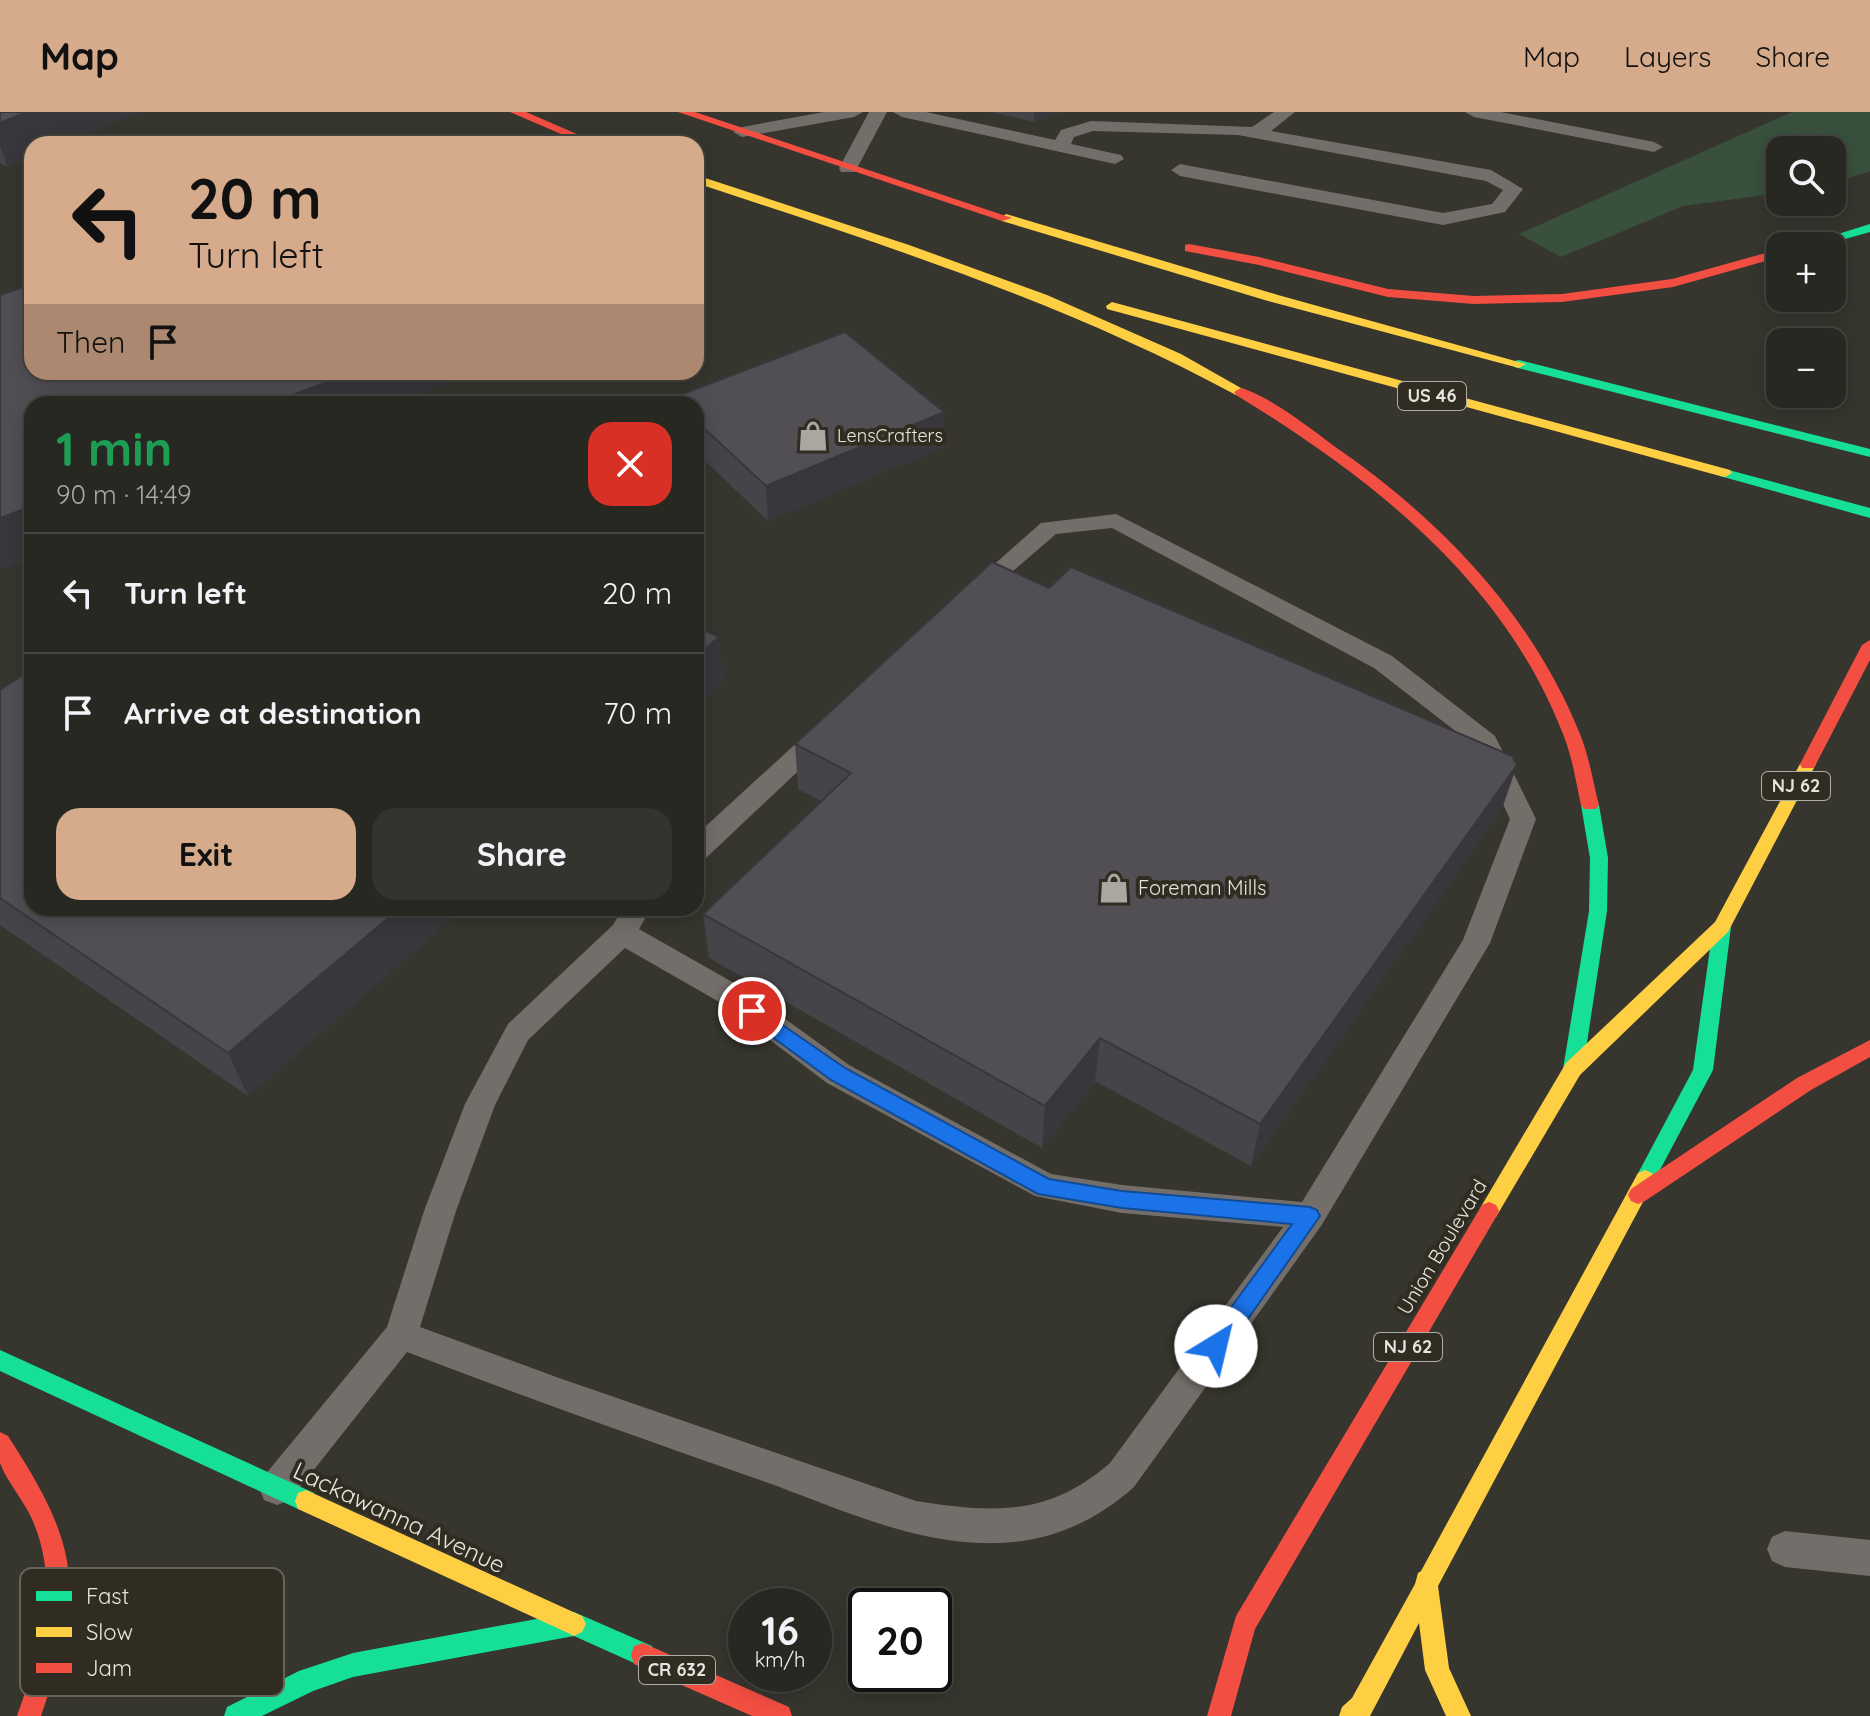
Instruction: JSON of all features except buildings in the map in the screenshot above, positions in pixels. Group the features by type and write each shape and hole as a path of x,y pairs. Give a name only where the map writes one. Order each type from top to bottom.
{"main road":[{"path":"516,112 574,136"},
{"name":"US 46","path":"684,112 848,168 1137,259 1506,362 1870,453"},
{"name":"US 46","path":"704,182 993,280 1140,312 1432,396 1870,513"},
{"path":"978,209 1259,261 1388,293 1474,300 1562,298 1673,283 1766,257"},
{"path":"1846,235 1870,228"},
{"path":"993,280 1125,333 1239,390 1324,443 1401,501 1498,600 1533,650 1567,718 1587,782 1599,857 1598,905 1573,1069"},
{"name":"Union Boulevard","path":"1219,1716 1244,1624 1573,1069 1722,927 1870,645"},
{"name":"Union Boulevard","path":"1351,1716 1361,1707 1703,1070 1722,927"},
{"path":"1638,1195 1804,1084 1870,1048"},
{"name":"Lackawanna Avenue","path":"0,1360 780,1716"},
{"path":"0,1443 30,1485 60,1558 60,1568"},
{"path":"1426,1581 1437,1670 1459,1716"},
{"path":"284,1692 308,1680 353,1665 574,1624"},
{"path":"29,1716 36,1696"},
{"path":"236,1716 276,1696"}],"lane":[{"path":"742,132 854,112"},
{"path":"848,168 878,112"},
{"path":"902,112 1115,159"},
{"path":"1256,133 1286,112"},
{"path":"1474,112 1654,147"},
{"path":"1061,147 1067,134 1091,126 1238,130 1491,176 1514,189 1498,208 1443,219 1180,170"},
{"path":"401,1335 559,1394 916,1518 971,1527 1017,1525 1067,1514 1088,1505 1111,1486 1310,1216 1476,943 1523,819 1486,742 1383,662 1116,521 1049,528 963,603"},
{"path":"704,844 835,722"},
{"path":"277,1488 401,1335 440,1211 480,1104 518,1032 630,920 838,1074 1046,1187 1122,1199 1310,1216"},
{"path":"1785,1549 1870,1558"}],"green space":[{"path":"1792,112 1870,112 1870,171 1846,179 1846,136 1766,136 1766,195 1683,206 1561,257 1519,234"}],"traffic: fast":[{"path":"1846,235 1870,228"},
{"path":"1519,364 1870,453"},
{"path":"1725,473 1870,513"},
{"path":"1573,1069 1598,911 1599,858 1590,805"},
{"path":"1645,1179 1703,1070 1722,927"},
{"path":"0,1360 306,1501"},
{"path":"284,1692 308,1680 353,1665 574,1624 643,1655"},
{"path":"236,1716 276,1696"}],"traffic: slow":[{"path":"704,182 905,248 1043,298 1177,357 1241,392"},
{"path":"1006,218 1273,298 1519,364"},
{"path":"1112,306 1725,473"},
{"path":"1489,1211 1573,1069 1722,927 1808,764"},
{"path":"1351,1716 1361,1707 1645,1179"},
{"path":"306,1501 574,1624"},
{"path":"1426,1581 1437,1670 1459,1716"}],"traffic: jam":[{"path":"516,112 574,136"},
{"path":"684,112 1006,218"},
{"path":"1189,248 1259,261 1388,293 1474,300 1562,298 1673,283 1766,257"},
{"path":"1241,392 1357,468 1412,513 1463,562 1508,615 1545,674 1573,737 1590,805"},
{"path":"1808,764 1870,645"},
{"path":"1638,1195 1804,1084 1870,1048"},
{"path":"1219,1716 1244,1624 1489,1211"},
{"path":"0,1443 42,1514 58,1568"},
{"path":"643,1655 780,1716"},
{"path":"29,1716 36,1696"}],"place":[{"name":"LensCrafters","path":"813,436"},
{"name":"Foreman Mills","path":"1114,888"}],"route":[{"path":"752,1011 838,1074 1046,1187 1122,1199 1310,1216 1216,1346"}]}
